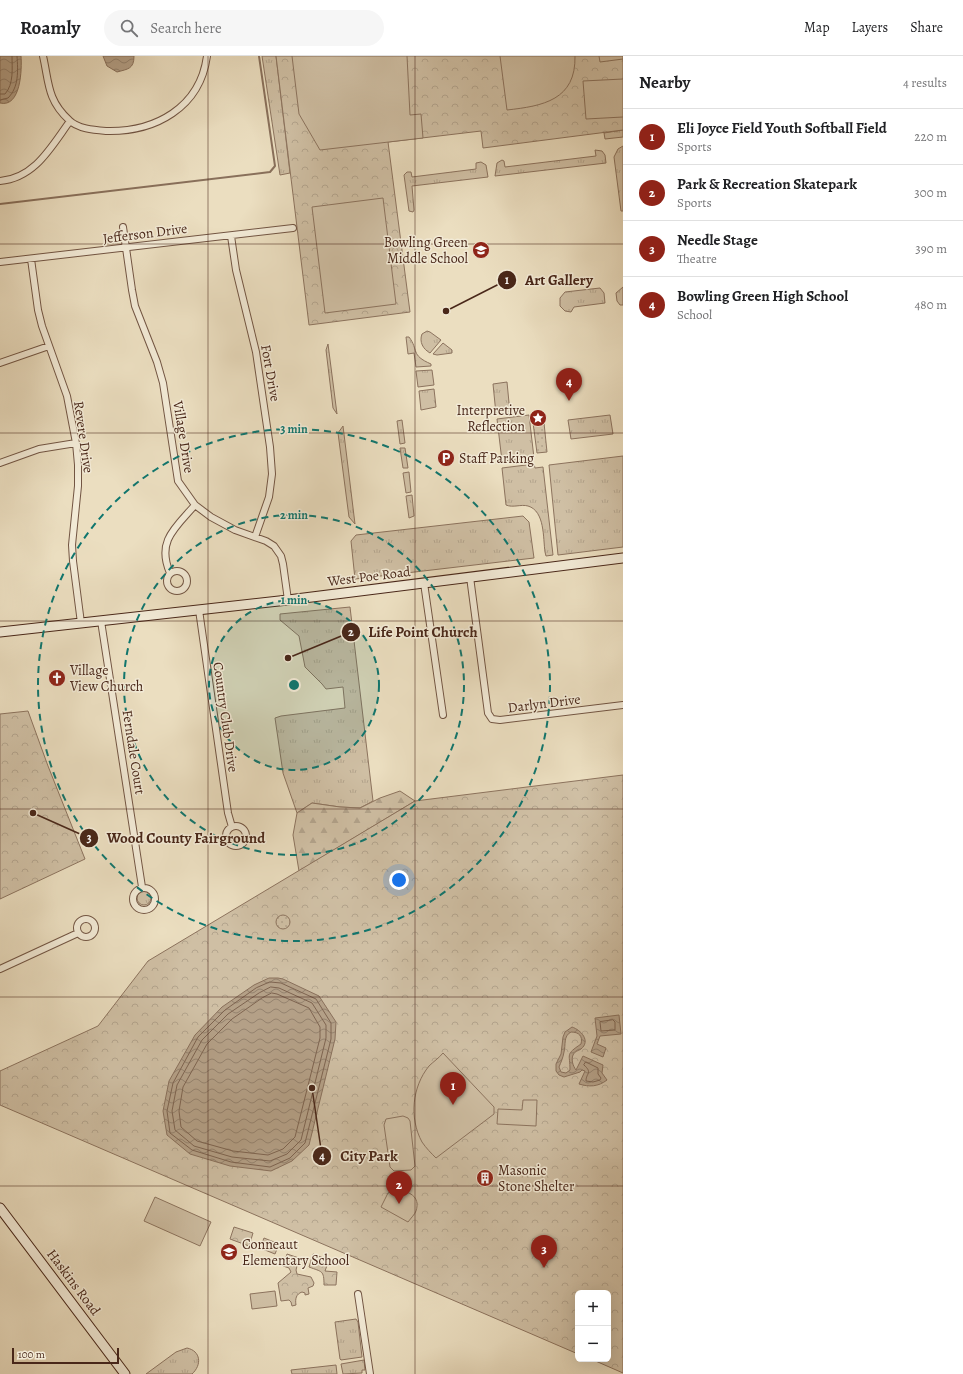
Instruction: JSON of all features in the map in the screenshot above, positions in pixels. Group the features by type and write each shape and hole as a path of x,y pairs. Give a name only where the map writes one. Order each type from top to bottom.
{"main road":[{"name":"West Poe Road","path":"0,632 288,600 623,558"},
{"name":"Haskins Road","path":"0,1208 125,1374"}],"street":[{"path":"43,56 52,98 70,121 90,129 116,131 138,128 159,122 177,110 192,94 202,76 207,56"},
{"path":"0,182 21,176 38,163 70,121"},
{"name":"Village Drive","path":"123,226 132,290 136,306 157,362 163,383 176,474 181,486 195,505 220,523 266,541 274,546 281,556 288,600"},
{"name":"Jefferson Drive","path":"0,262 294,228"},
{"name":"Fort Drive","path":"231,236 236,270 256,352 270,447 272,474 269,497 255,537"},
{"name":"Revere Drive","path":"31,259 38,310 67,396 76,443 78,486 72,545 80,623"},
{"path":"0,363 49,346"},
{"path":"0,463 39,449 76,443"},
{"path":"170,573 165,549 168,537 195,505"},
{"name":"Darlyn Drive","path":"470,577 488,713 492,719 500,720 623,705"},
{"path":"424,583 443,715"},
{"name":"Country Club Drive","path":"199,610 228,813 232,827"},
{"name":"Ferndale Court","path":"101,621 142,887"},
{"path":"0,969 78,933"},
{"path":"358,1294 370,1374"}],"green space":[{"path":"262,56 276,56 290,173 280,175"},
{"path":"276,56 623,56 623,130 483,148 481,131 388,142 410,312 309,325"},
{"path":"292,56 407,56 410,115 421,114 423,138 320,150 299,114"},
{"path":"500,56 575,56 574,71 570,82 555,98 545,103 533,106 507,110"},
{"path":"599,56 623,56 623,59 600,62"},
{"path":"623,79 623,117 586,119 583,81"},
{"path":"623,130 623,137 605,139 604,133"},
{"path":"623,146 623,211 621,211 614,157 618,149"},
{"path":"595,150 602,151 605,155 606,163 495,176 497,163 502,160 504,161 505,167 596,156"},
{"path":"481,162 486,165 488,177 412,186 414,210 413,212 409,211 404,175 407,172 411,172 412,177 476,169 476,163"},
{"path":"383,198 396,304 325,313 312,207"},
{"path":"623,287 623,305 620,305 617,301 616,293"},
{"path":"600,288 604,293 605,303 574,307 571,312 565,311 560,306 560,298 565,292"},
{"path":"427,331 441,340 430,353 425,349 421,342 422,334"},
{"path":"406,337 409,337 417,355 424,361 431,364 431,366 416,367 414,353 408,354"},
{"path":"443,343 452,350 452,353 437,355 433,354"},
{"path":"328,344 337,414 333,408 326,350"},
{"path":"432,370 434,385 418,387 416,371"},
{"path":"507,382 510,413 496,414 493,384"},
{"path":"434,389 436,407 421,410 419,391"},
{"path":"543,413 547,452 537,453 532,415"},
{"path":"529,415 534,458 502,461 497,419"},
{"path":"610,415 613,434 571,439 568,420"},
{"path":"402,420 405,443 400,444 397,421"},
{"path":"343,426 355,524 349,517 338,433"},
{"path":"400,448 405,448 408,468 403,468"},
{"path":"623,456 623,547 558,555 549,465"},
{"path":"534,464 535,468 543,467 553,555 546,556 542,526 538,513 528,506 506,505 502,468"},
{"path":"409,472 411,492 406,493 403,473"},
{"path":"412,495 414,516 409,518 406,496"},
{"path":"523,516 529,522 534,558 355,579 351,541 356,535"},
{"path":"350,607 373,801 360,808 312,803 297,813 283,773 275,718 345,708 343,687 326,689 305,667 299,636 280,620 280,614"},
{"path":"28,711 85,859 0,899 0,714"},
{"path":"623,775 623,1373 598,1362 611,1362 611,1290 575,1290 575,1353 0,1105 0,1071 98,1026 148,961 415,801"},
{"path":"400,791 415,801 299,871 293,835 297,813 312,803 360,808 380,798"},
{"path":"144,891 149,893 151,898 149,903 144,905 139,903 137,898 139,893"},
{"path":"283,915 288,917 290,922 288,927 283,929 278,927 276,922 278,917"},
{"path":"443,1053 494,1107 494,1114 436,1158 422,1142 418,1133 415,1123 414,1103 423,1074"},
{"path":"523,1100 537,1100 536,1126 497,1124 498,1109 522,1110"},
{"path":"403,1116 408,1118 410,1121 415,1166 411,1170 394,1171 390,1167 384,1125 386,1119"},
{"path":"397,1190 409,1193 417,1202 416,1211 408,1222 381,1207 388,1193"},
{"path":"155,1197 211,1222 200,1246 144,1221"},
{"path":"234,1227 253,1233 249,1246 230,1239"},
{"path":"264,1238 279,1244 275,1254 260,1248"},
{"path":"287,1254 299,1258 296,1270 297,1274 311,1277 314,1283 313,1286 308,1288 309,1294 305,1295 305,1293 302,1292 298,1294 296,1297 296,1305 292,1306 289,1300 281,1301 278,1283 291,1272 289,1268 283,1266"},
{"path":"313,1254 329,1260 325,1271 337,1272 336,1285 324,1285 323,1274 309,1267"},
{"path":"275,1291 277,1306 252,1309 250,1294"},
{"path":"356,1319 358,1322 362,1357 341,1360 335,1322"},
{"path":"187,1348 195,1352 199,1363 192,1374 146,1374 176,1352"},
{"path":"364,1360 365,1370 362,1370 362,1373 343,1374 341,1364"},
{"path":"336,1365 337,1374 292,1374 291,1370"}],"water":[{"path":"0,56 21,56 19,86 12,100 7,103 0,103"},
{"path":"103,56 134,56 134,60 130,68 117,72 107,66"},
{"path":"269,978 283,979 319,996 336,1022 335,1039 309,1145 292,1161 271,1171 230,1166 190,1154 167,1135 163,1111 169,1081 195,1035 222,1007 254,985"},
{"path":"619,1015 621,1034 600,1036 597,1044 606,1048 603,1057 591,1052 597,1036 595,1018"},
{"path":"572,1027 575,1028 584,1036 585,1039 584,1046 572,1057 576,1070 583,1056 603,1065 602,1073 607,1080 597,1085 586,1086 579,1084 585,1071 582,1070 564,1077 559,1075 556,1071 556,1064 561,1054 565,1032","holes":["574,1032 581,1037 581,1044 570,1053 570,1070 566,1073 561,1072 559,1067 564,1054 566,1038 568,1034"]}],"waterway":[{"path":"0,204 270,172 275,166 259,56"}],"place":[{"name":"Bowling Green Middle School","path":"481,250"},
{"name":"Art Gallery","path":"446,311"},
{"name":"Bowling Green High School","path":"569,401"},
{"name":"Interpretive Reflection","path":"538,418"},
{"name":"Staff Parking","path":"446,458"},
{"name":"Life Point Church","path":"288,658"},
{"name":"Village View Church","path":"57,678"},
{"name":"Wood County Fairground","path":"33,813"},
{"name":"City Park","path":"312,1088"},
{"name":"Eli Joyce Field Youth Softball Field","path":"453,1105"},
{"name":"Masonic Stone Shelter","path":"485,1178"},
{"name":"Park & Recreation Skatepark","path":"399,1204"},
{"name":"Conneaut Elementary School","path":"229,1252"},
{"name":"Needle Stage","path":"544,1268"}]}
